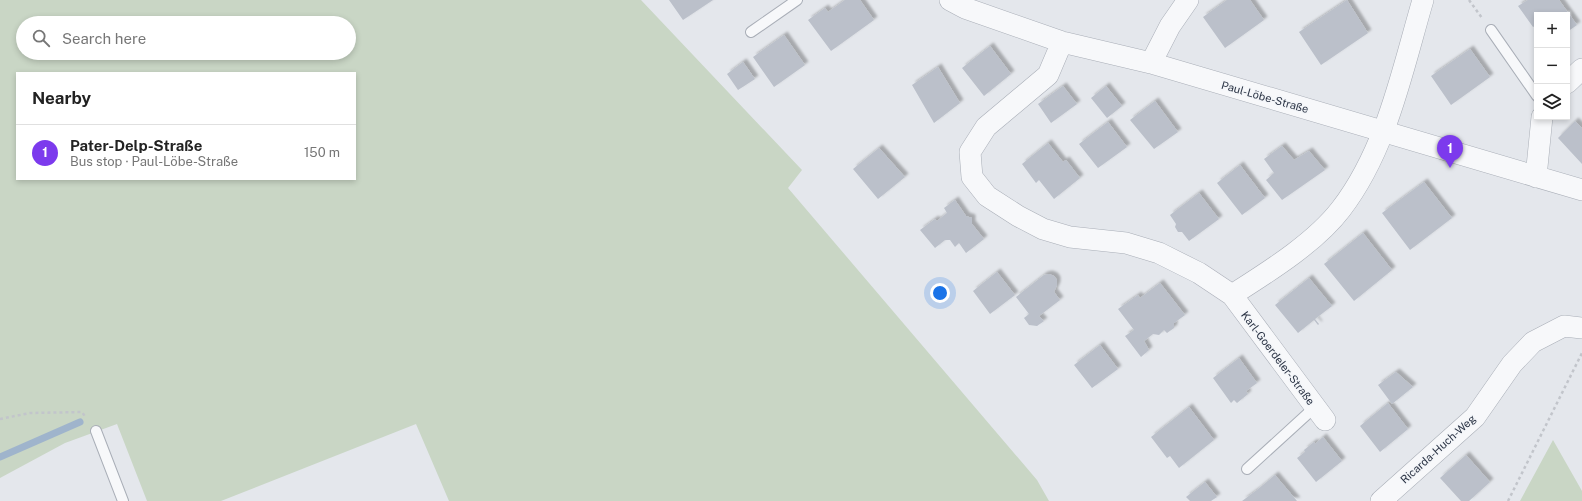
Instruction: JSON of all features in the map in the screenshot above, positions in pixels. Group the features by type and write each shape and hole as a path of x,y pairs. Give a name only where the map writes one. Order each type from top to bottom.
{"street":[{"name":"Paul-Löbe-Straße","path":"950,0 965,8 1062,42 1151,63 1582,190"},
{"path":"1151,63 1170,26 1188,0"},
{"path":"1232,295 1274,268 1315,235 1341,209 1364,173 1384,132 1422,0"},
{"name":"Karl-Goerdeler-Straße","path":"1062,42 1048,75 986,127 970,152 972,177 988,196 1018,216 1042,229 1070,237 1126,242 1159,252 1199,273 1232,295 1320,414"},
{"path":"1570,80 1582,69"},
{"path":"1536,177 1542,120"},
{"name":"Ricarda-Huch-Weg","path":"1381,501 1475,417 1512,364 1533,342 1564,326 1582,328"}],"lane":[{"path":"751,32 797,0"},
{"path":"1491,30 1534,92"},
{"path":"1247,469 1320,414"},
{"path":"96,431 123,501"}],"path":[{"path":"1469,0 1491,30"},
{"path":"1508,501 1582,353"},
{"path":"0,419 30,413 82,412 96,431"}],"green space":[{"path":"0,0 641,0 802,170 788,188 1037,480 1049,501 449,501 416,424 221,501 147,501 117,424 65,443 0,478"},
{"path":"1553,440 1582,491 1582,501 1520,501"}],"building":[{"path":"669,0 713,0 683,20"},
{"path":"845,0 860,0 874,20 831,51 808,20 825,8 828,12"},
{"path":"1227,0 1250,0 1264,20 1225,48 1203,17"},
{"path":"1347,0 1368,33 1321,65 1299,32"},
{"path":"1528,0 1559,0 1568,12 1534,12 1533,27 1518,6"},
{"path":"1570,15 1577,25 1570,30"},
{"path":"784,35 805,65 774,87 753,57"},
{"path":"990,46 1011,74 984,96 962,68"},
{"path":"1470,49 1490,77 1451,105 1431,76"},
{"path":"743,62 755,79 738,90 727,74"},
{"path":"938,67 960,103 934,123 912,85"},
{"path":"1063,86 1077,104 1051,123 1038,104"},
{"path":"1106,86 1122,106 1107,118 1091,98"},
{"path":"1155,101 1178,132 1154,149 1130,120"},
{"path":"1575,121 1582,128 1582,164 1558,138"},
{"path":"1108,122 1127,147 1098,168 1079,144"},
{"path":"1048,143 1063,162 1066,160 1080,178 1054,199 1039,180 1036,183 1022,164"},
{"path":"1282,146 1294,160 1309,151 1325,170 1282,200 1266,180 1274,173 1264,159"},
{"path":"879,148 905,177 878,199 853,169"},
{"path":"1240,165 1265,198 1242,215 1217,183"},
{"path":"1424,182 1452,218 1410,250 1382,213"},
{"path":"1199,193 1219,219 1189,241 1182,232 1178,232 1175,227 1176,224 1170,215"},
{"path":"955,200 966,216 972,218 972,224 984,239 966,253 959,243 955,247 950,240 945,240 935,248 920,230 935,219 937,221 947,213 944,208"},
{"path":"1363,233 1392,270 1354,301 1324,264"},
{"path":"997,272 1015,295 990,314 973,291"},
{"path":"1049,274 1054,276 1057,280 1057,285 1054,292 1060,300 1039,316 1044,321 1037,326 1029,325 1024,318 1029,314 1016,297 1044,275"},
{"path":"1309,278 1332,306 1315,319 1319,324 1318,325 1314,320 1298,333 1275,305"},
{"path":"1160,283 1185,315 1174,323 1174,328 1167,333 1164,330 1159,335 1153,334 1144,341 1149,350 1141,357 1125,336 1134,330 1118,309 1138,295 1140,298"},
{"path":"1100,345 1118,369 1092,388 1074,365"},
{"path":"1239,358 1257,383 1246,391 1248,394 1237,403 1234,400 1231,403 1213,378"},
{"path":"1396,372 1413,387 1392,404 1378,385"},
{"path":"1388,403 1408,429 1380,452 1360,426"},
{"path":"1189,407 1214,440 1179,468 1170,456 1167,458 1151,437"},
{"path":"1323,437 1342,461 1316,482 1297,458 1305,452 1304,450 1314,442 1315,444"},
{"path":"1466,455 1490,482 1469,501 1461,501 1440,478"},
{"path":"1275,475 1297,501 1242,501 1257,490"},
{"path":"1205,482 1217,497 1211,501 1190,501 1186,497"}],"waterway":[{"path":"0,457 80,422"}],"place":[{"name":"Pater-Delp-Straße","path":"1450,168"}]}
